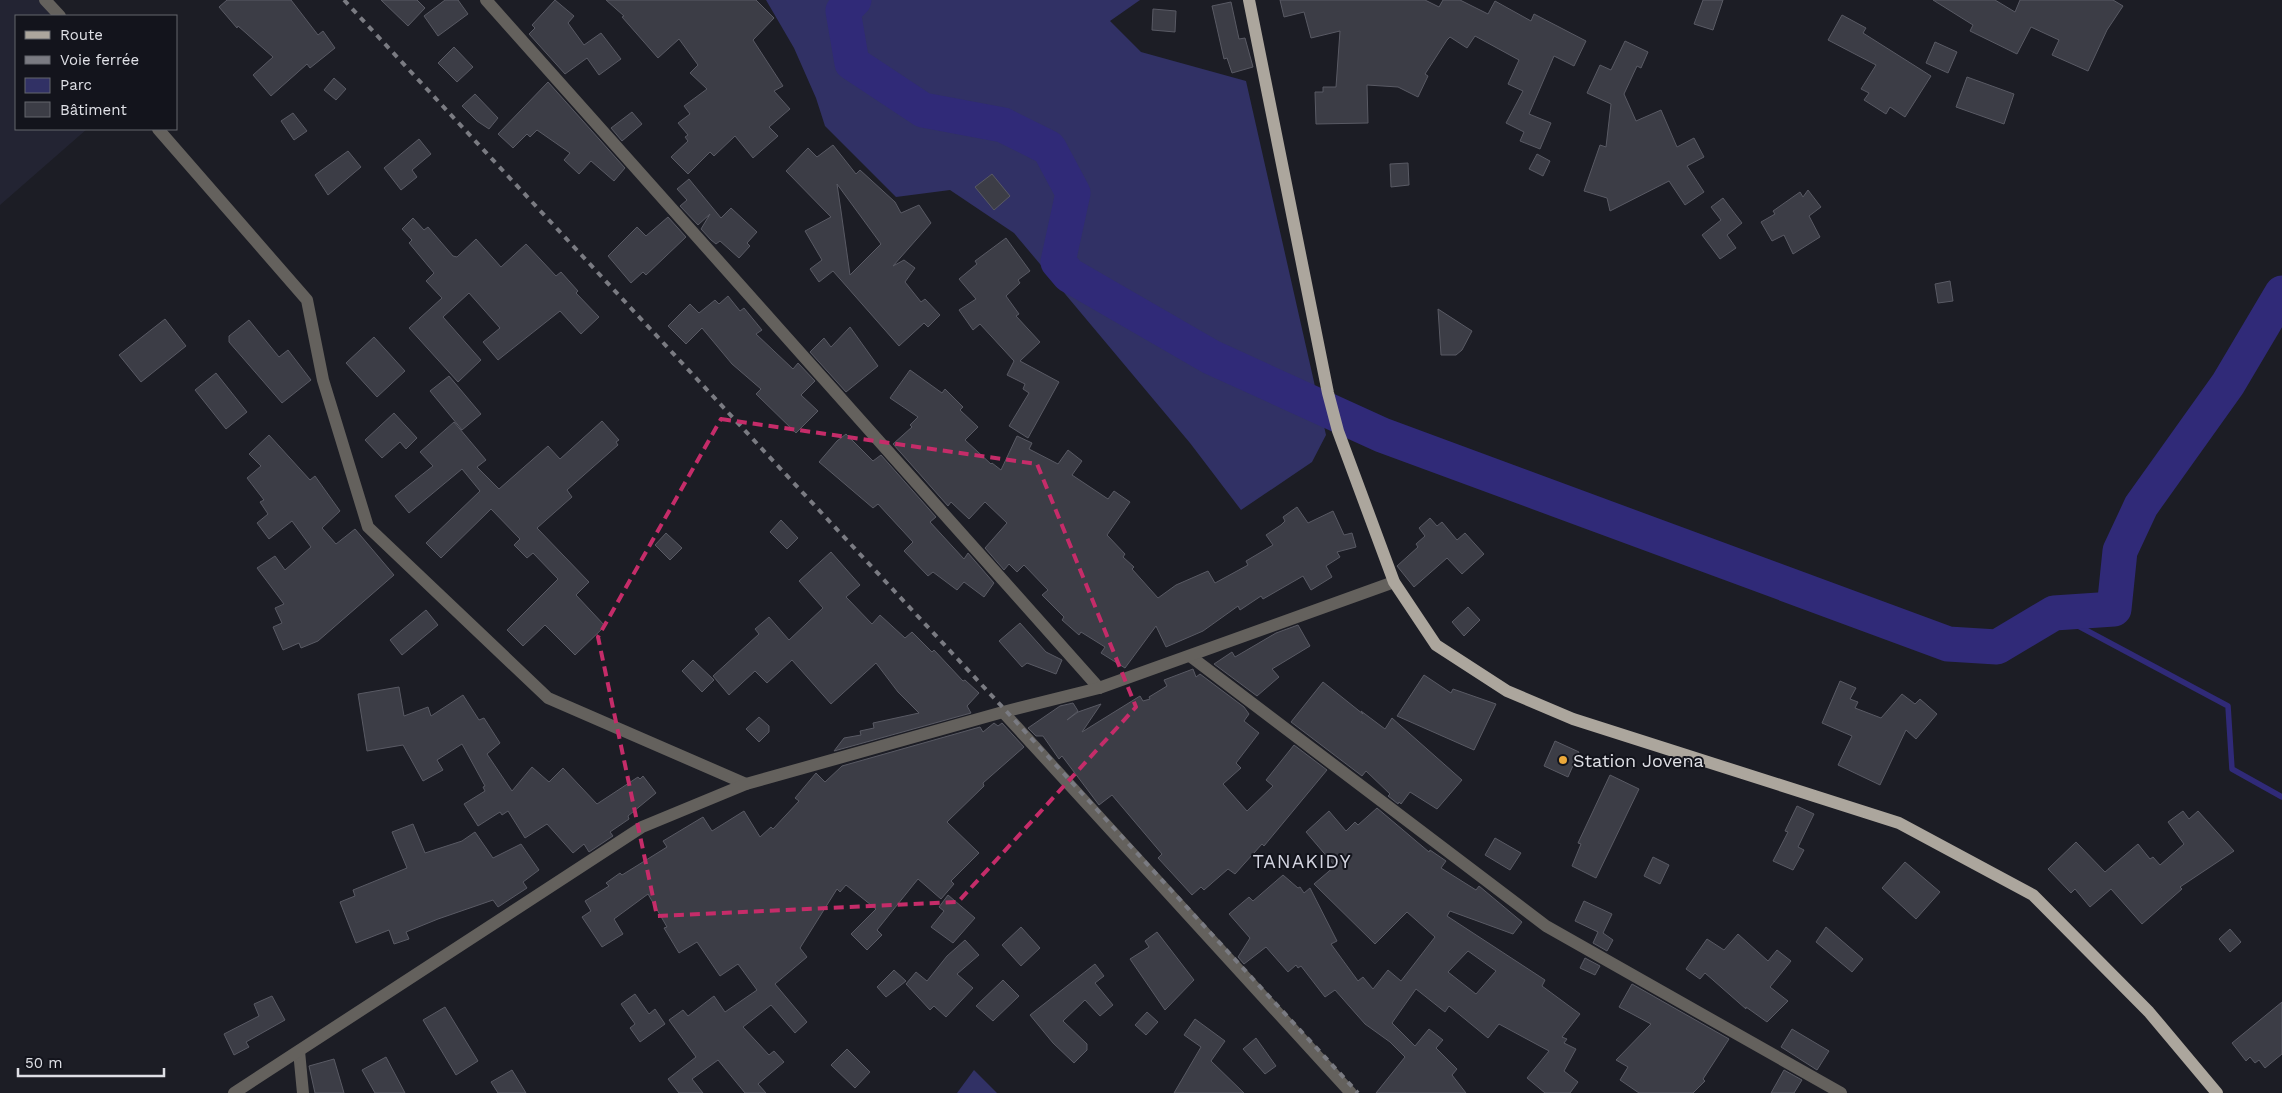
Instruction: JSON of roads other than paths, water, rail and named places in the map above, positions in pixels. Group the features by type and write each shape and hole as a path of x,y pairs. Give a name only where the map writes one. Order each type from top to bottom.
{"main road":[{"path":"1249,0 1328,393 1338,431 1394,582 1436,645 1507,691 1573,718 1898,823 2034,895 2149,1012 2218,1093"}],"street":[{"path":"45,0 59,15"},
{"path":"486,0 1099,688"},
{"path":"159,130 307,300 323,380 368,527 548,698 746,784"},
{"path":"234,1093 642,827 746,784 1003,712 1099,688 1394,582"},
{"path":"1190,656 1546,926 1841,1093"},
{"path":"1003,712 1351,1093"},
{"path":"299,1051 304,1093"}],"waterway":[{"path":"854,0 843,11 852,63 923,110 1003,125 1049,148 1073,193 1058,262 1069,275 1211,357 1382,435 1948,644 1997,647 2054,613 2114,609 2120,551 2141,506 2228,384 2282,293"},
{"path":"2054,613 2228,706 2232,769 2282,797"}],"railway":[{"path":"344,0 1007,712 1358,1093"}],"place":[{"name":"Station Jovena","path":"1563,760"}],"district":[{"name":"TANAKIDY","path":"1302,861"}]}
